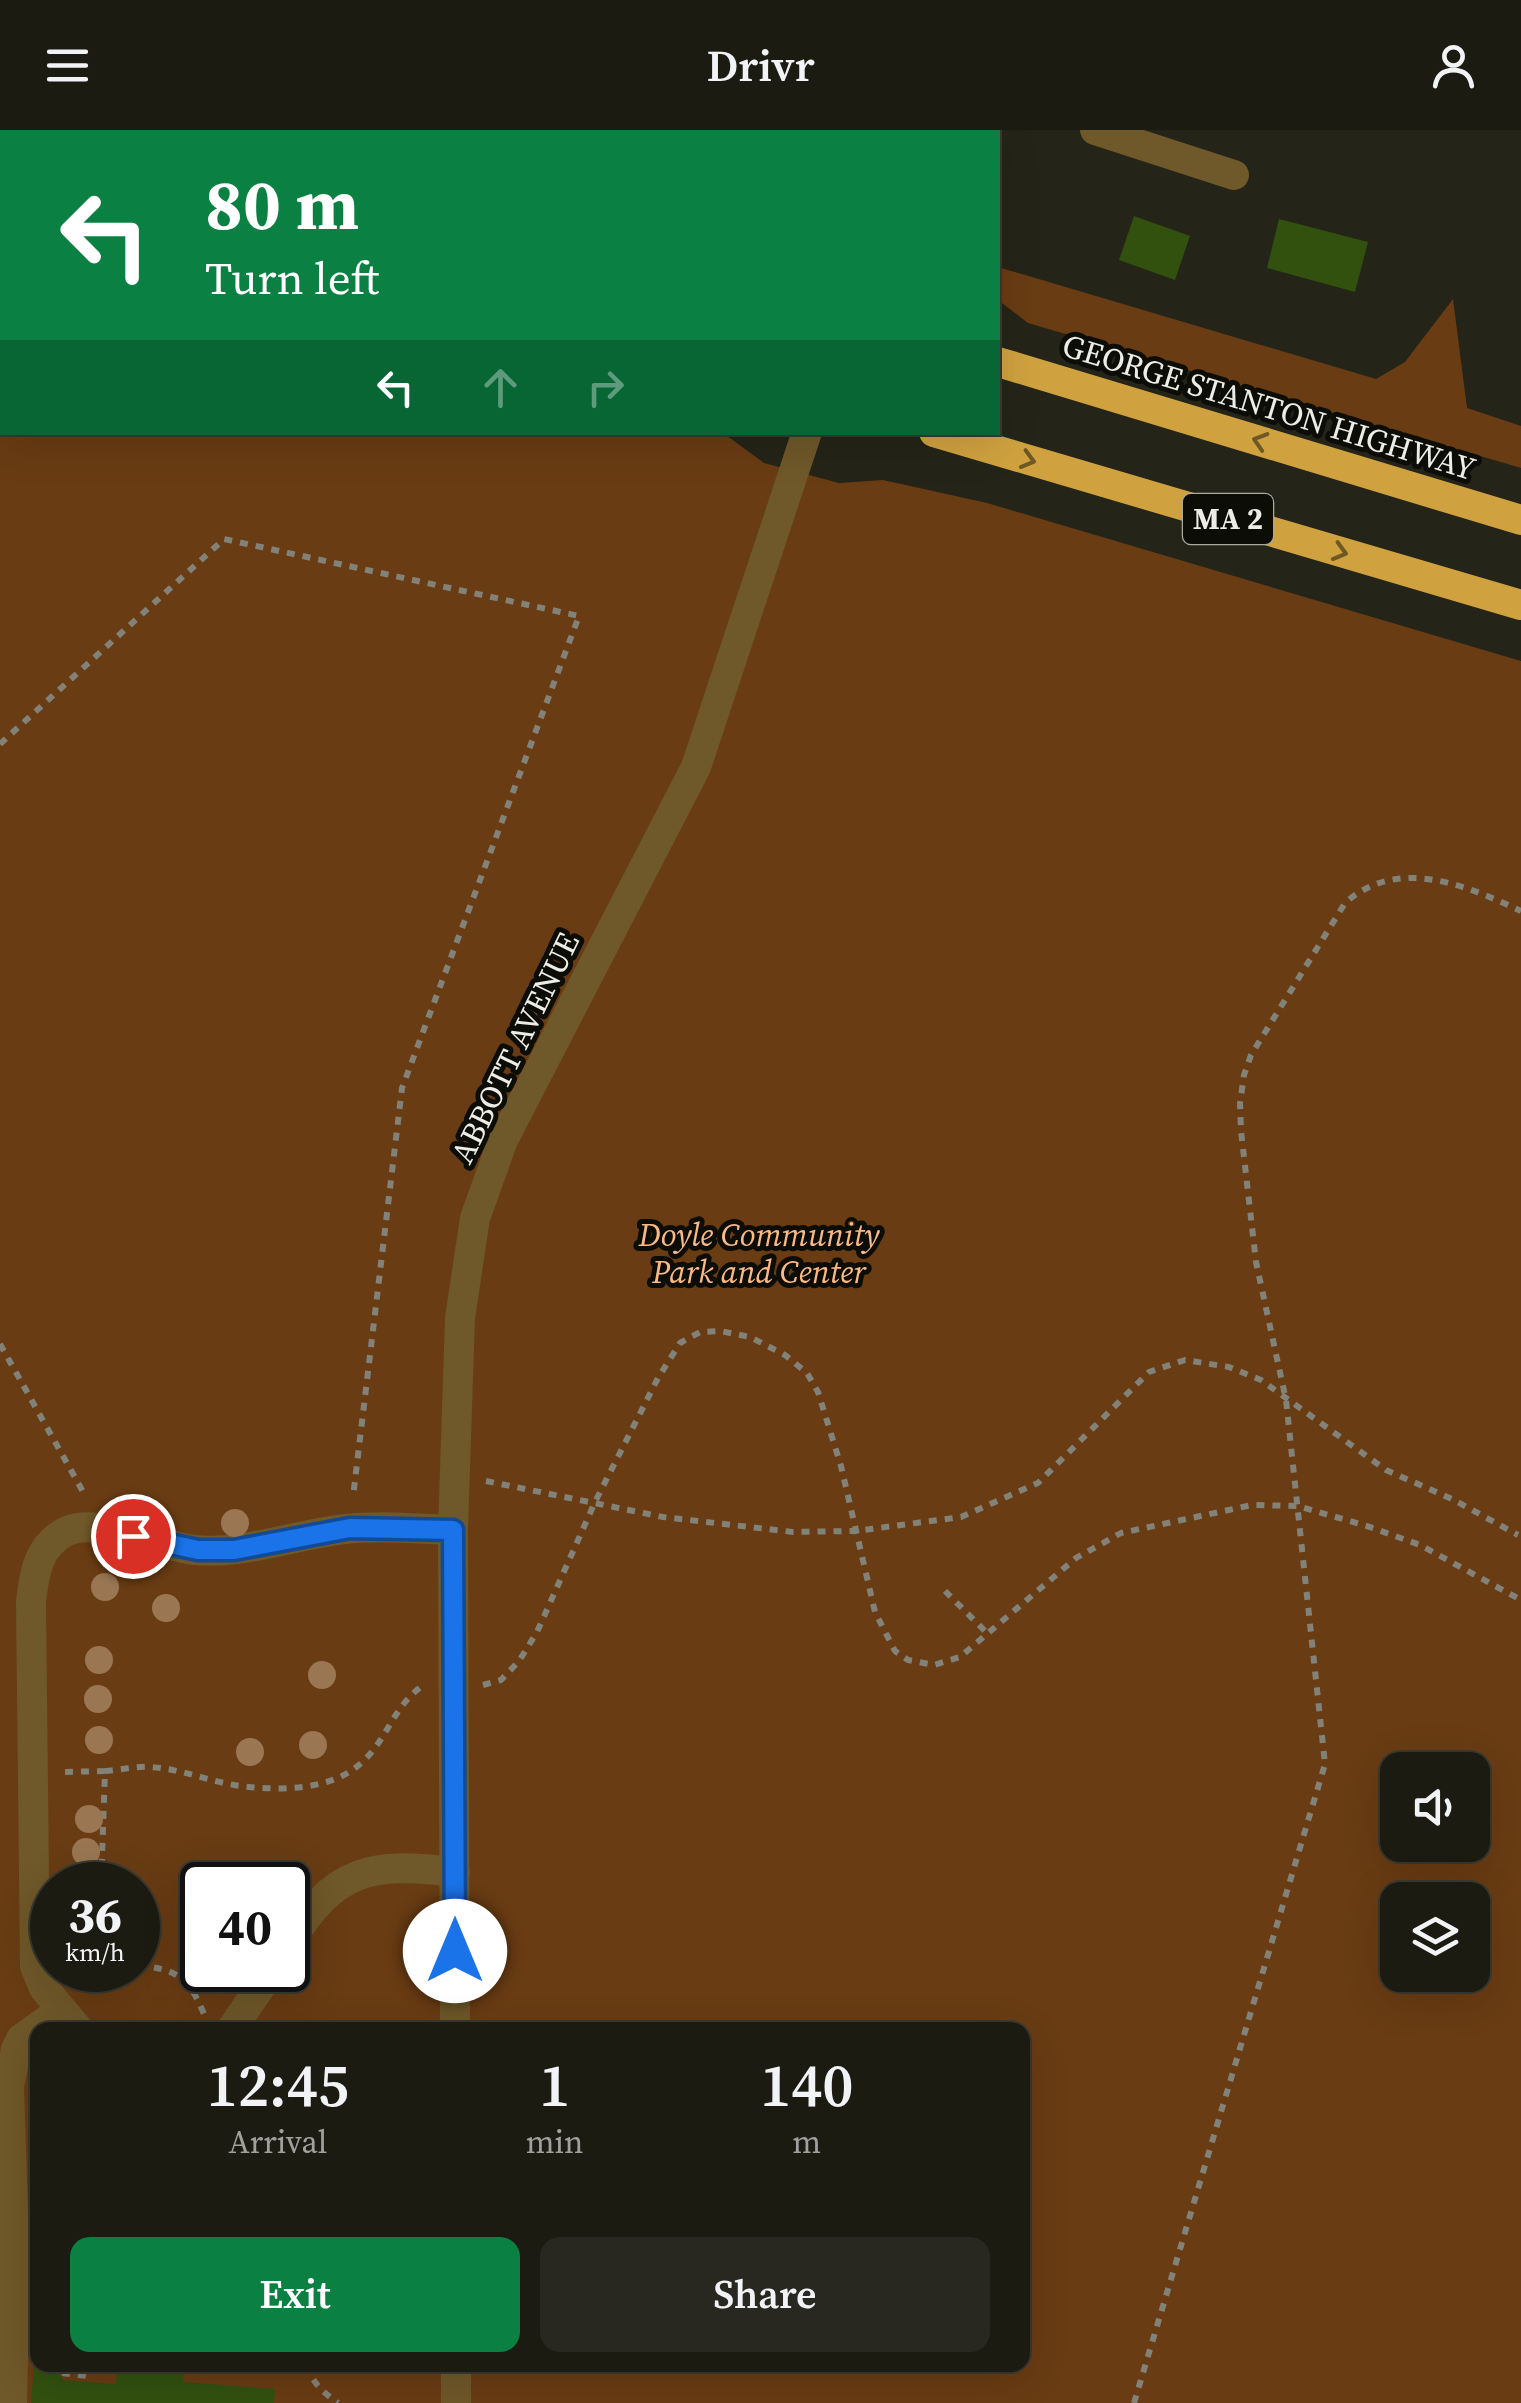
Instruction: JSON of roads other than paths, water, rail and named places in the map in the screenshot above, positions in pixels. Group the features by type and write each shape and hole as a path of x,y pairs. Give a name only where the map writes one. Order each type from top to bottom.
{"highway":[{"name":"GEORGE STANTON HIGHWAY","path":"1000,363 1521,520"},
{"name":"MA 2","path":"944,435 1521,604"}],"street":[{"path":"1095,130 1234,175"},
{"name":"ABBOTT AVENUE","path":"455,2022 453,1530 460,1318 475,1218 503,1140 696,767 807,435"},
{"path":"69,2020 44,1988 35,1966 33,1575 40,1556 68,1531 104,1528 161,1545 198,1550 234,1550 350,1528 453,1530"},
{"path":"310,1913 356,1875 380,1867 455,1872"},
{"path":"224,2022 252,1992"},
{"path":"12,2403 15,2277 9,2087 16,2049 21,2039 30,2035"},
{"path":"456,2372 456,2403"}],"park label":[{"name":"Doyle Community Park and Center","path":"759,1254"}]}
